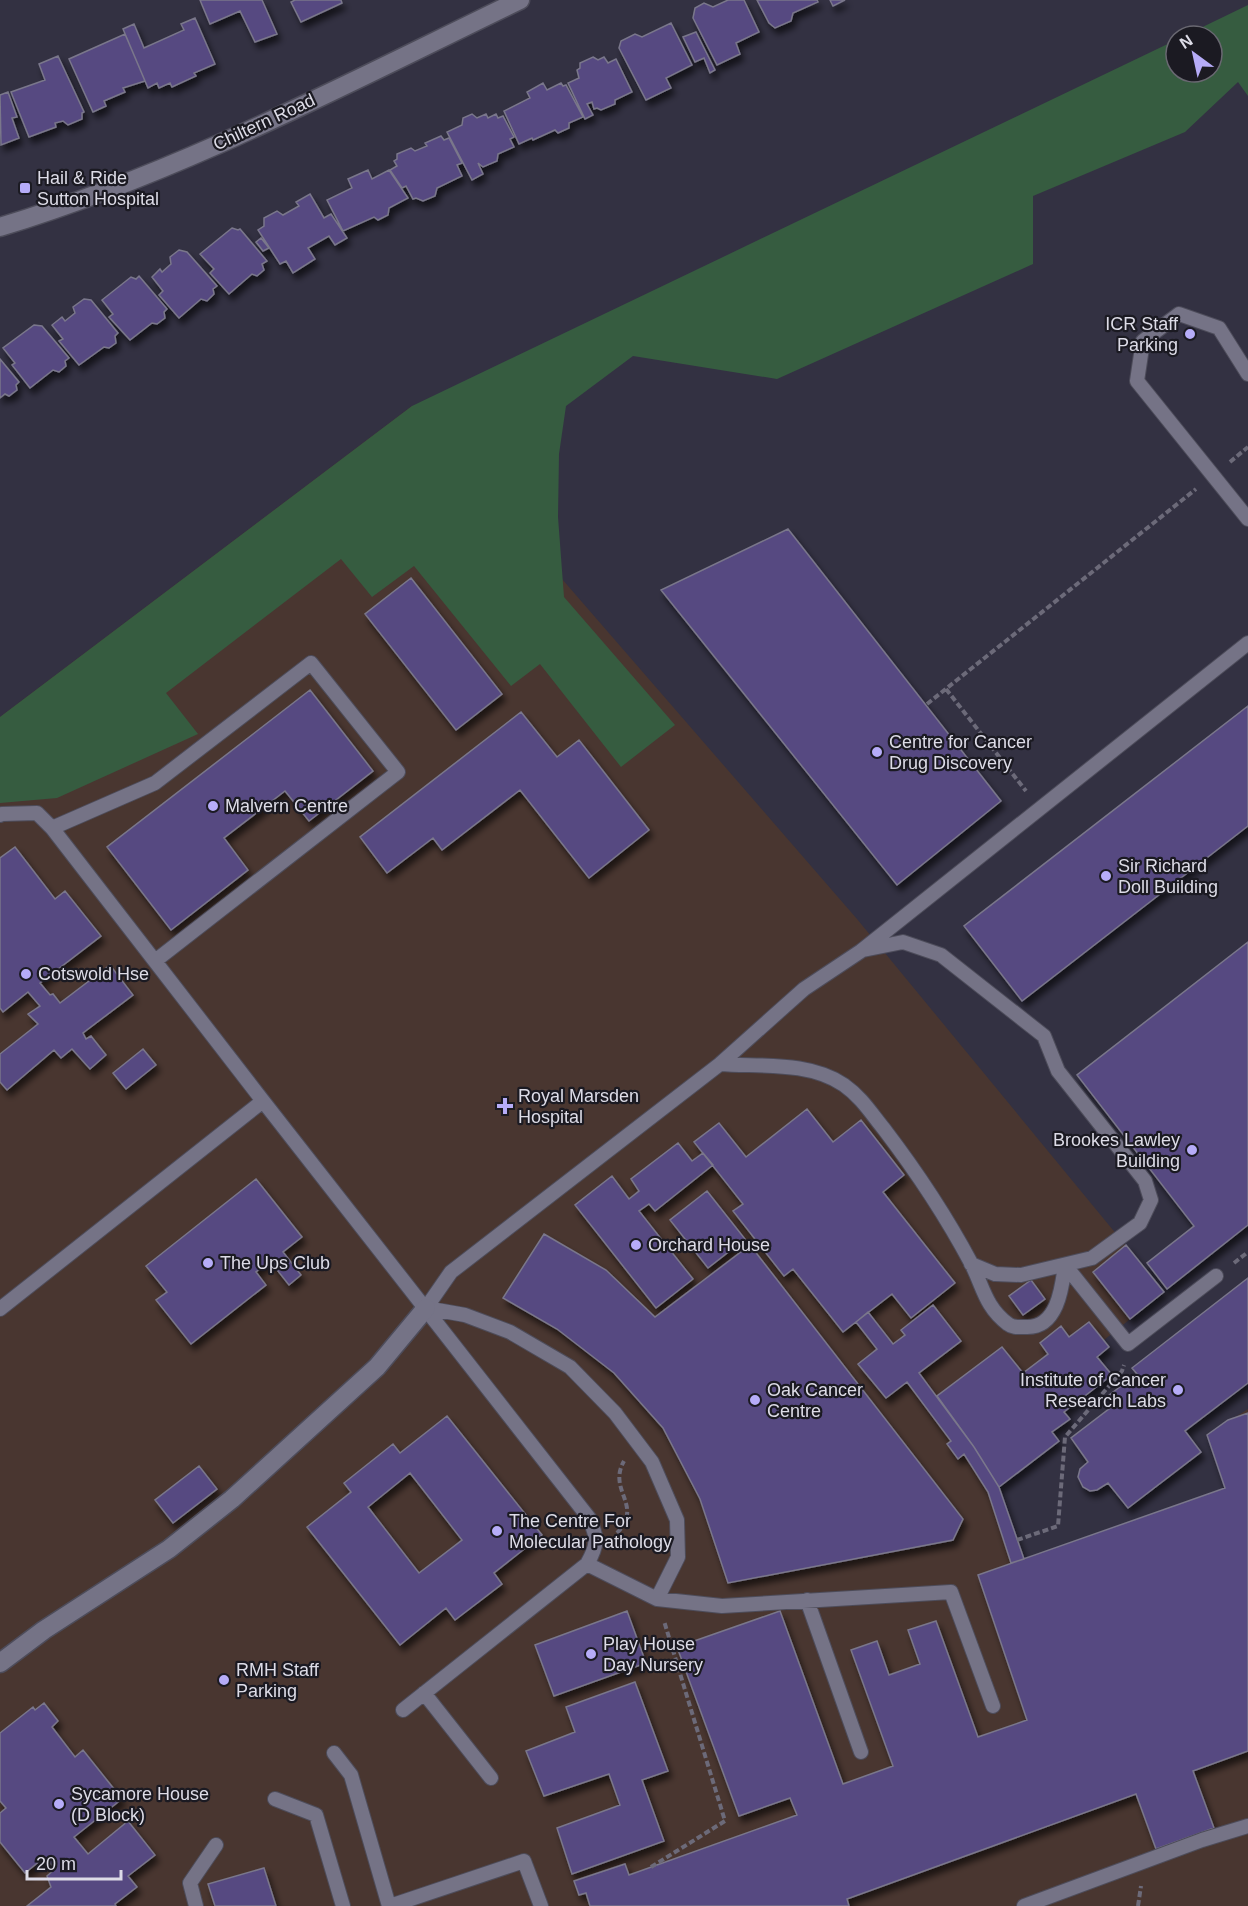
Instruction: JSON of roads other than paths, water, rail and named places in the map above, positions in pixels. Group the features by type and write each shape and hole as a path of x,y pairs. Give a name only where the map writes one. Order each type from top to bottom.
{"street":[{"name":"Chiltern Road","path":"0,227 116,187 193,155 520,0"},
{"path":"0,1663 44,1630 170,1549 232,1499 377,1367 426,1308"}],"lane":[{"path":"1248,374 1219,328 1179,314 1143,341 1137,381 1248,519"},
{"path":"426,1308 451,1272 720,1064 804,989 861,951 1248,643"},
{"path":"52,828 155,783 311,663 398,772 155,961"},
{"path":"0,816 2,814 37,813 52,828 589,1518 595,1531 596,1548 587,1564 403,1710"},
{"path":"861,951 903,942 941,955 1044,1036 1058,1071 1144,1181 1151,1200 1140,1222 1092,1258 1022,1275 995,1274 971,1264"},
{"path":"720,1064 805,1070 843,1084 860,1098 915,1169 971,1264 982,1292 995,1313 1011,1326 1032,1327 1049,1318 1058,1303 1065,1265"},
{"path":"0,1309 263,1101"},
{"path":"1065,1265 1128,1344 1216,1276"},
{"path":"426,1308 465,1315 510,1332 570,1367 615,1413 652,1462 677,1521 678,1557 657,1599"},
{"path":"587,1564 657,1599 722,1606 951,1592 993,1706"},
{"path":"807,1600 861,1752"},
{"path":"424,1693 491,1778"},
{"path":"334,1753 351,1775 390,1906 524,1861 541,1906"},
{"path":"275,1799 316,1815 343,1906"},
{"path":"1024,1906 1202,1840 1248,1826"},
{"path":"196,1906 190,1883 216,1845"}],"place":[{"name":"Hail & Ride Sutton Hospital","path":"25,188"},
{"name":"ICR Staff Parking","path":"1190,334"},
{"name":"Centre for Cancer Drug Discovery","path":"877,752"},
{"name":"Malvern Centre","path":"213,806"},
{"name":"Sir Richard Doll Building","path":"1106,876"},
{"name":"Cotswold Hse","path":"26,974"},
{"name":"Royal Marsden Hospital","path":"505,1106"},
{"name":"Brookes Lawley Building","path":"1192,1150"},
{"name":"Orchard House","path":"636,1245"},
{"name":"The Ups Club","path":"208,1263"},
{"name":"Institute of Cancer Research Labs","path":"1178,1390"},
{"name":"Oak Cancer Centre","path":"755,1400"},
{"name":"The Centre For Molecular Pathology","path":"497,1531"},
{"name":"Play House Day Nursery","path":"591,1654"},
{"name":"RMH Staff Parking","path":"224,1680"},
{"name":"Sycamore House (D Block)","path":"59,1804"}]}
